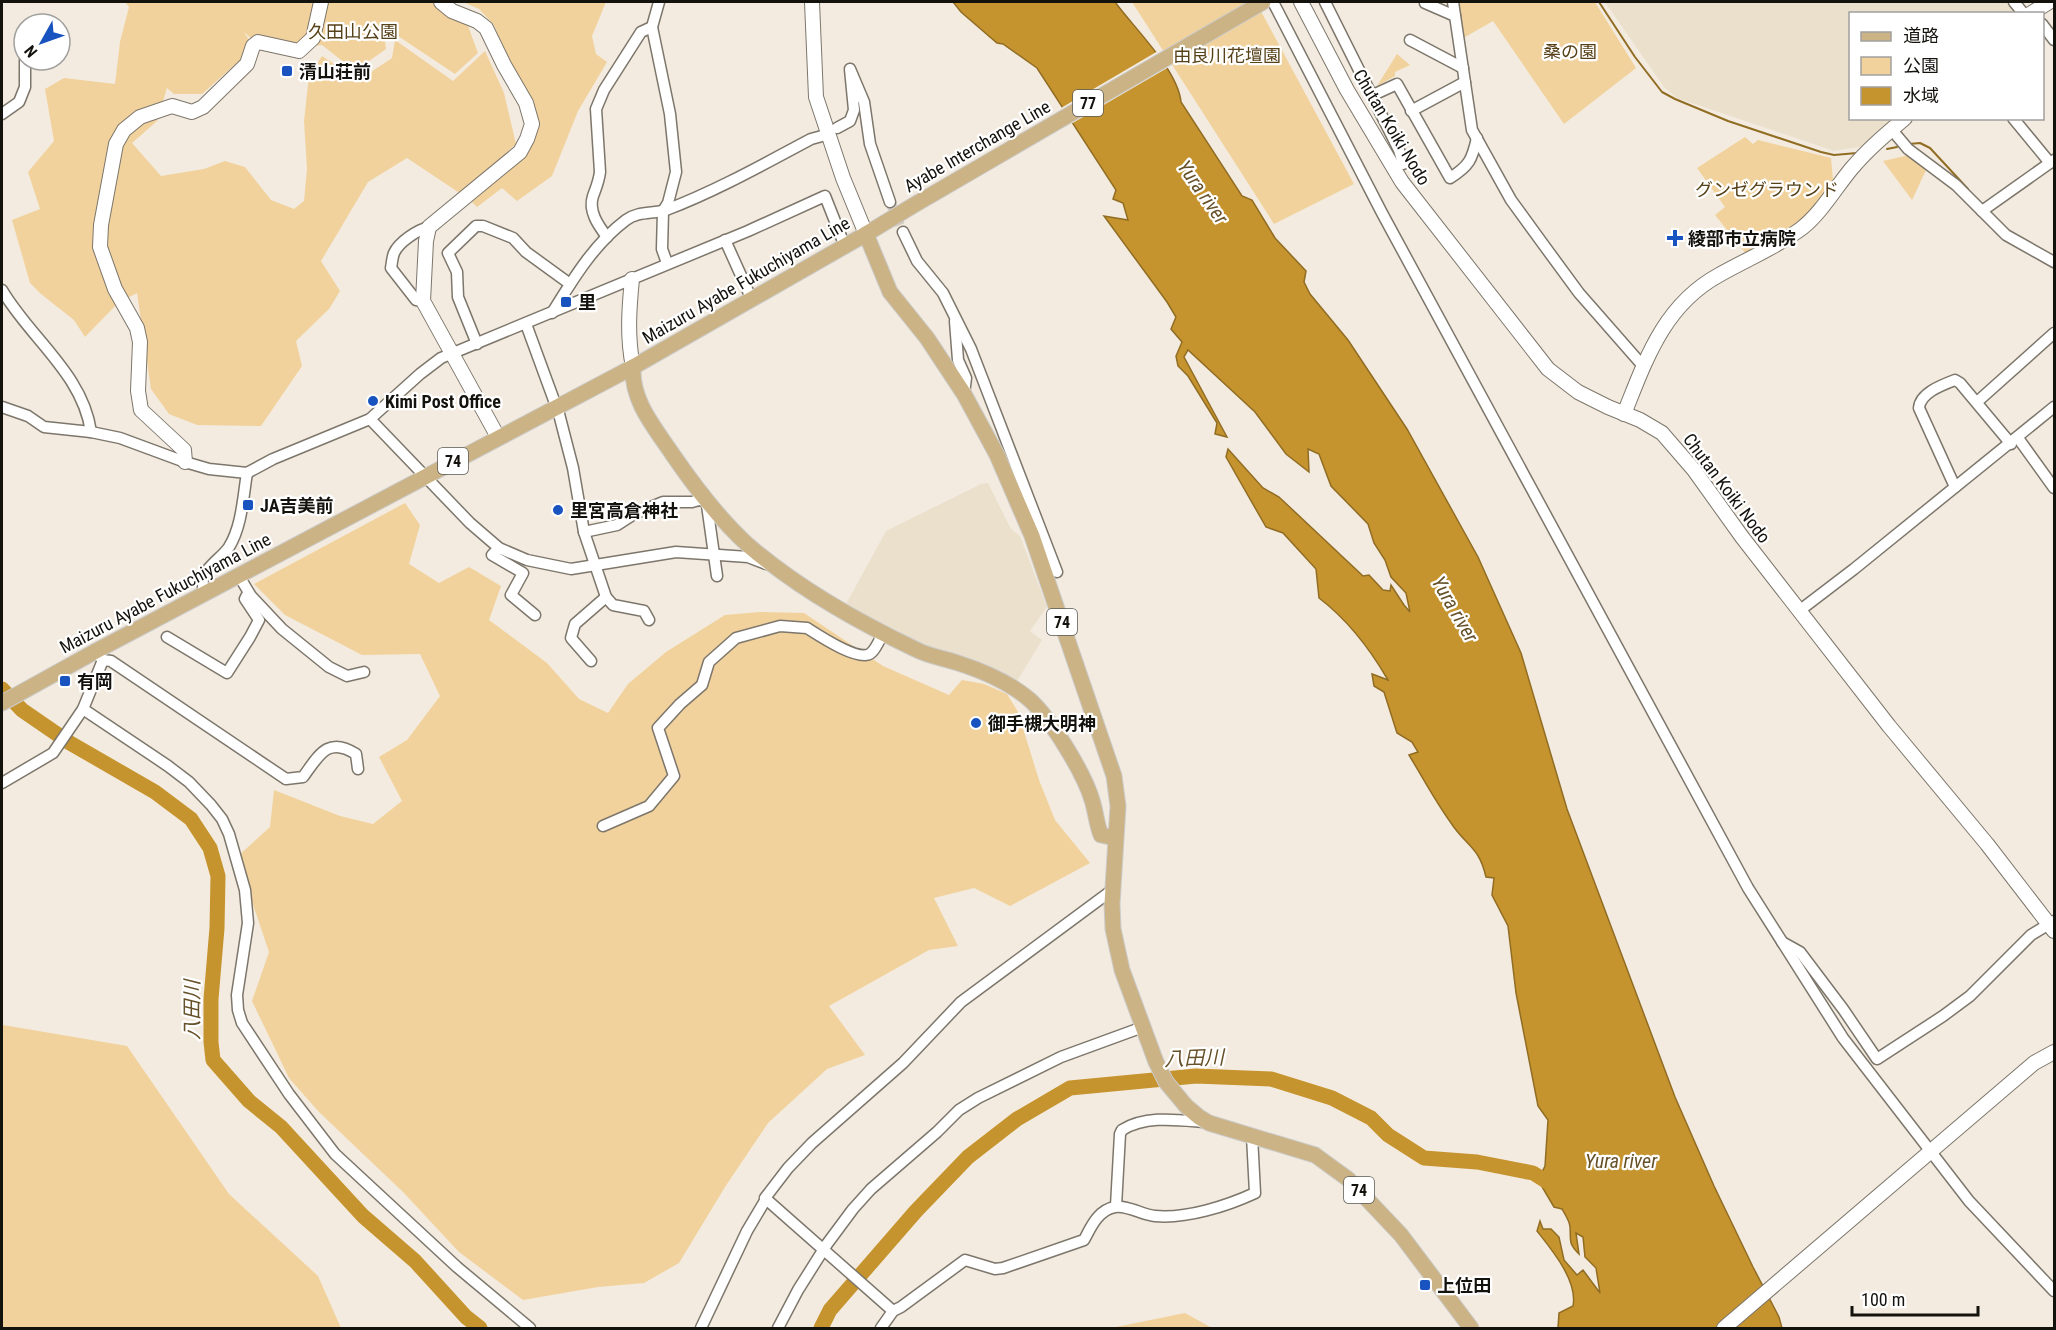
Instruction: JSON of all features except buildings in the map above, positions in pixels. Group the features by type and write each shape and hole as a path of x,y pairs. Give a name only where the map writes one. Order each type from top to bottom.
{"main road":[{"name":"Ayabe Interchange Line","path":"866,234 1268,2"},
{"name":"Maizuru Ayabe Fukuchiyama Line","path":"2,703 37,684 100,656 206,592 633,367 866,234 890,292 927,338 964,394 997,455 1032,537 1114,776 1118,806 1112,891 1113,929 1122,970 1166,1082 1176,1096 1204,1120 1316,1155 1348,1179 1401,1235 1471,1329"},
{"name":"Maizuru Ayabe Fukuchiyama Line","path":"633,367 632,379 636,398 650,422 705,498 735,532 777,569 851,616 917,650 999,679 1031,701 1058,734 1078,766 1092,800 1101,835 1115,838"}],"street":[{"path":"185,462 184,450 141,410 138,391 140,342 137,328 115,289 100,247 101,225 116,144 124,130 140,117 154,111 172,106 192,112 203,107 247,64 253,46 258,42 299,51 313,38 321,2"},
{"path":"423,301 416,300 391,268 392,257 396,250 420,229 429,227 520,152 532,124 526,103 486,28 477,21 452,11 441,2"},
{"path":"659,2 652,27 670,114 676,172 668,203 663,211 662,249 667,263"},
{"path":"812,2 816,97 843,178 866,234"},
{"path":"1268,2 1732,859 1782,942 1843,1038 1929,1152 1969,1201 2055,1291"},
{"name":"Chutan Koiki Nodo","path":"1301,2 1347,90 1414,199 1548,369 1578,392 1640,420 1662,433 1694,470 1799,611 1889,726 2053,926"},
{"path":"1325,2 1373,95 1399,150 1403,164"},
{"path":"1453,2 1472,130 1511,200 1579,293 1643,366"},
{"path":"2014,2 2029,12"},
{"path":"2032,12 2049,2"},
{"path":"1425,3 1455,16"},
{"path":"2044,25 2055,40"},
{"path":"607,237 591,209 600,172 596,109 604,90 641,32 652,27"},
{"path":"1410,40 1463,68"},
{"path":"837,128 850,121 854,110 850,69 864,102 870,144 890,202"},
{"path":"2,114 19,102 25,87 25,72"},
{"path":"1411,111 1465,82"},
{"path":"1373,95 1397,84 1450,178 1464,169 1472,158 1477,138"},
{"path":"1624,414 1643,366 1666,323 1684,300 1717,276 1784,240 1803,227 1872,146 1903,120"},
{"path":"1982,212 2052,161 2015,120"},
{"path":"1892,130 1908,148 1956,184 2006,235 2055,262"},
{"path":"552,313 594,250 628,218 640,213 663,211 723,184 811,139 822,136"},
{"path":"2,407 28,416 44,427 120,438 209,469 247,473 273,459 370,418 441,358 825,196 842,239"},
{"path":"477,344 458,297 457,272 448,253 476,226 483,226 513,238 526,252 570,284"},
{"path":"429,227 426,241 423,301 498,437"},
{"path":"903,232 917,261 944,293 971,349 1017,462 1057,572"},
{"path":"724,240 752,300"},
{"path":"632,279 628,344 633,367"},
{"path":"2,290 79,393 89,414 91,432"},
{"path":"955,316 958,360 966,378 964,394"},
{"path":"526,324 556,406 573,468 584,532 606,597 613,605 644,611 649,620"},
{"path":"1977,402 2055,333"},
{"path":"1955,487 1918,405 1932,390 1955,380 2014,441 2055,488"},
{"path":"1799,611 2014,441 2052,414"},
{"path":"370,418 470,523 499,548 527,560 571,569 676,552 748,556 777,569"},
{"path":"206,592 202,580 205,572 230,546 239,521 247,473"},
{"path":"584,532 617,525 634,514 663,502 692,502 705,498 717,576"},
{"path":"499,548 492,555 523,573 511,595 535,615"},
{"path":"239,576 264,612 329,667 347,676 364,672"},
{"path":"167,637 227,673 259,620 245,598 249,592"},
{"path":"591,661 571,638 575,624 606,597"},
{"path":"603,826 649,806 675,776 658,728 680,704 702,686 709,662 736,638 780,627 807,628 854,654 866,656 872,653 883,633"},
{"path":"2,783 53,753 80,713 100,656 111,661 286,779 303,777 316,758 328,747 349,749 356,754 358,769"},
{"path":"80,713 182,777 222,819 233,841 245,890 248,922 238,984 238,1010 242,1023 289,1094 335,1154 365,1184 530,1329"},
{"path":"701,1329 747,1231 765,1198 788,1168 812,1143 903,1063 961,1002 1112,891"},
{"path":"1782,942 1800,952 1877,1059 1970,996 2031,935 2053,926"},
{"path":"778,1329 798,1290 853,1209 871,1189 959,1110 978,1098 1067,1055 1143,1027"},
{"path":"1725,1329 1929,1152 2034,1064 2055,1052"},
{"path":"1116,1206 1122,1130 1167,1119 1204,1120"},
{"path":"881,1329 893,1311 965,1260 995,1269 1003,1268 1084,1240 1097,1218 1104,1211 1116,1206 1155,1216 1167,1216 1230,1204 1255,1194 1252,1136"},
{"path":"766,1199 893,1311"}],"shaded area":[{"path":"1605,2 2007,2 2015,12 1849,12 1849,120 1897,120 1865,146 1834,151 1677,98 1664,87"},
{"path":"988,483 1011,529 1020,536 1047,607 1030,631 1042,640 1014,686 922,649 845,606 886,531 981,484"}],"green space":[{"name":"久田山公園","path":"125,2 433,2 468,26 478,53 455,74 383,26 386,49 355,71 322,45 292,48 254,41 244,32 249,40 240,60 202,94 174,94 167,88 157,121 132,143 161,176 204,169 225,161 245,167 271,200 294,209 304,201 307,169 304,121 309,76 322,56 359,80 392,58 395,40 453,81 485,51 504,93 516,144 461,194 407,158 368,182 321,261 340,291 329,309 296,341 302,366 261,426 197,425 169,414 151,389 137,293 118,303 85,337 74,320 30,283 12,220 40,209 28,172 54,141 45,89 64,78 115,84 120,42 129,7"},
{"path":"463,2 606,2 592,36 596,54 607,62 578,111 552,176 517,201 502,188 477,207 472,202 529,152 536,134 534,111 510,64 494,25 479,9"},
{"name":"由良川花壇園","path":"1132,2 1256,2 1354,184 1274,224"},
{"name":"桑の園","path":"1456,2 1595,2 1636,68 1564,124 1493,21 1460,40"},
{"path":"1397,54 1410,65 1395,72 1395,76 1377,86"},
{"name":"グンゼグラウンド","path":"1745,137 1753,144 1758,140 1831,158 1833,180 1810,213 1789,230 1747,255 1715,215 1725,207 1697,168"},
{"path":"1909,155 1927,168 1912,200 1883,161"},
{"path":"405,503 420,525 409,564 439,583 469,567 501,586 489,620 547,663 579,699 608,713 628,684 666,652 725,615 760,612 804,613 883,666 949,695 962,680 984,684 1007,694 1018,712 1039,780 1055,820 1090,863 1010,906 974,888 934,898 958,946 929,950 829,1006 865,1055 827,1069 768,1123 725,1187 679,1263 644,1283 598,1287 523,1300 459,1252 403,1192 319,1112 289,1078 252,1001 269,952 237,857 270,827 274,790 340,816 373,824 402,801 379,757 407,740 440,696 420,654 362,655 285,615 254,584"},
{"path":"3,1025 127,1046 229,1194 318,1276 341,1328 2,1328"},
{"path":"1185,1313 1212,1328 1111,1328"}],"water":[{"name":"Yura river","path":"953,2 1115,2 1164,63 1178,90 1181,102 1242,196 1252,200 1275,238 1306,271 1304,282 1310,294 1348,340 1407,429 1478,557 1521,653 1567,809 1675,1097 1714,1186 1779,1317 1782,1328 1558,1328 1559,1313 1573,1306 1574,1296 1568,1276 1537,1231 1540,1221 1543,1229 1551,1229 1559,1237 1564,1260 1577,1275 1583,1270 1600,1293 1596,1268 1585,1257 1583,1237 1576,1233 1579,1254 1570,1239 1570,1225 1566,1216 1562,1209 1554,1207 1538,1180 1545,1166 1548,1120 1538,1106 1516,993 1508,926 1492,895 1494,878 1486,877 1476,852 1457,831 1434,798 1409,755 1418,752 1412,742 1397,733 1384,692 1374,686 1372,674 1388,680 1381,668 1349,625 1319,598 1316,569 1283,533 1266,527 1226,457 1228,449 1263,488 1279,497 1363,576 1369,575 1383,590 1390,591 1391,585 1410,612 1406,593 1391,577 1385,560 1374,543 1368,524 1331,486 1319,454 1308,449 1309,472 1286,454 1255,412 1188,350 1184,357 1227,437 1215,434 1217,423 1188,376 1178,366 1176,356 1182,342 1171,329 1176,317 1104,216 1128,220 1123,203 1113,199 1116,190 1037,68 1003,44 997,43 961,12"}],"pier":[{"path":"1158,51 1169,67 1071,124 1061,108"}],"waterway":[{"path":"1599,2 1635,57 1662,92 1728,121 1821,152 1834,155 1857,153"},
{"path":"1909,144 1920,143 1930,148 1968,189"},
{"path":"1887,149 1897,147"},
{"name":"八田川","path":"2,689 22,710 70,743 155,792 191,819 210,848 218,876 217,928 211,999 213,1060 249,1101 281,1127 363,1216 415,1261 466,1317 480,1328"},
{"name":"八田川","path":"821,1328 830,1310 916,1211 968,1157 1017,1119 1070,1088 1196,1076 1271,1079 1332,1098 1371,1118 1388,1135 1424,1158 1477,1162 1533,1173 1557,1188"}],"tunnel":[{"path":"890,202 903,232"}],"place":[{"name":"清山荘前","path":"287,71"},
{"name":"綾部市立病院","path":"1675,238"},
{"name":"里","path":"566,302"},
{"name":"Kimi Post Office","path":"373,401"},
{"name":"JA吉美前","path":"248,505"},
{"name":"里宮高倉神社","path":"558,510"},
{"name":"有岡","path":"65,681"},
{"name":"御手槻大明神","path":"976,723"},
{"name":"上位田","path":"1425,1285"}]}
